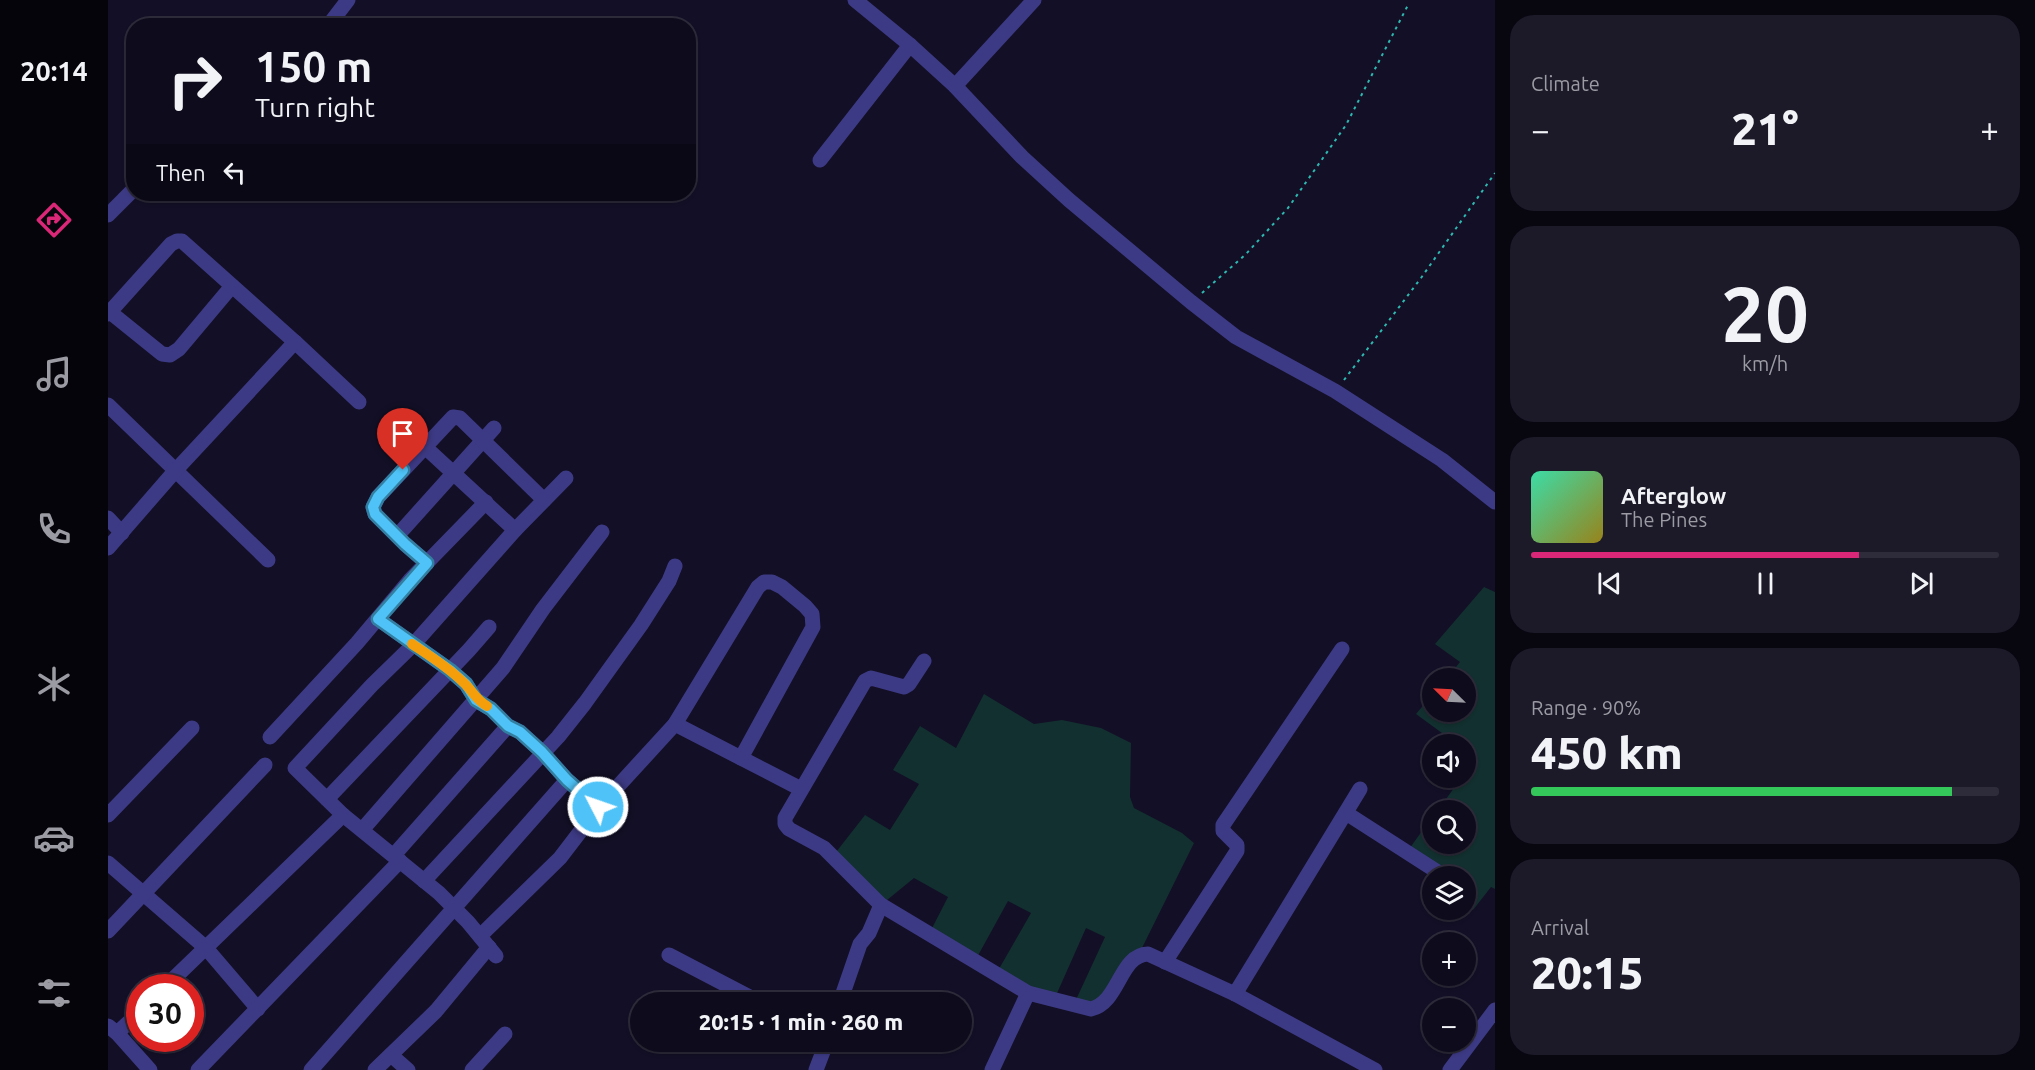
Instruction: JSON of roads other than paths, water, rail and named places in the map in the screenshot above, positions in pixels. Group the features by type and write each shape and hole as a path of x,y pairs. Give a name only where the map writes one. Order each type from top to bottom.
{"street":[{"path":"334,18 348,0"},
{"path":"855,0 955,86 1022,157 1068,200 1191,303 1236,337 1335,392 1442,460 1494,500"},
{"path":"955,86 1035,0"},
{"path":"820,160 910,45"},
{"path":"108,215 126,197"},
{"path":"232,286 179,349 170,355 162,354 109,313 148,269 177,241 182,241 189,245 358,402"},
{"path":"108,548 175,471 295,342"},
{"path":"108,405 268,560"},
{"path":"427,563 375,514 373,507 378,497 453,417 457,416 544,500"},
{"path":"397,536 494,428"},
{"path":"424,447 515,530"},
{"path":"488,946 453,907 343,814 295,768 372,685 413,645 515,530 566,478"},
{"path":"270,737 427,563 486,502"},
{"path":"108,518 122,533"},
{"path":"362,830 503,668 543,609 602,532"},
{"path":"424,881 558,737 615,664 669,581 675,566"},
{"path":"375,1070 436,1011 560,858 598,807 675,724 758,587 764,582 772,582 782,587 805,606 812,614 813,627 741,758"},
{"path":"378,619 450,670 466,684 476,700 491,709 508,726 520,732 567,780 598,807"},
{"path":"327,799 489,627"},
{"path":"1165,962 1237,851 1237,845 1223,831 1223,825 1342,650"},
{"path":"924,662 909,684 904,687 871,678 865,681 785,818 785,824 789,829 824,848 881,905 1028,993 1091,1009 1100,1007 1130,962 1139,954 1148,954 1235,994 1375,1070"},
{"path":"675,724 801,789"},
{"path":"198,1070 258,1009 397,858 508,726"},
{"path":"108,815 192,728"},
{"path":"108,931 265,765"},
{"path":"311,1070 567,780"},
{"path":"1235,994 1360,789"},
{"path":"1346,813 1428,866"},
{"path":"179,974 343,814"},
{"path":"108,863 206,948 258,1009"},
{"path":"843,992 860,944 869,933 881,905"},
{"path":"669,955 740,992"},
{"path":"996,1068 1028,993"},
{"path":"1450,1070 1495,1010"},
{"path":"126,1021 113,1030 150,1070"},
{"path":"472,1070 505,1034"},
{"path":"816,1070 820,1052"},
{"path":"391,1055 408,1070"}]}
